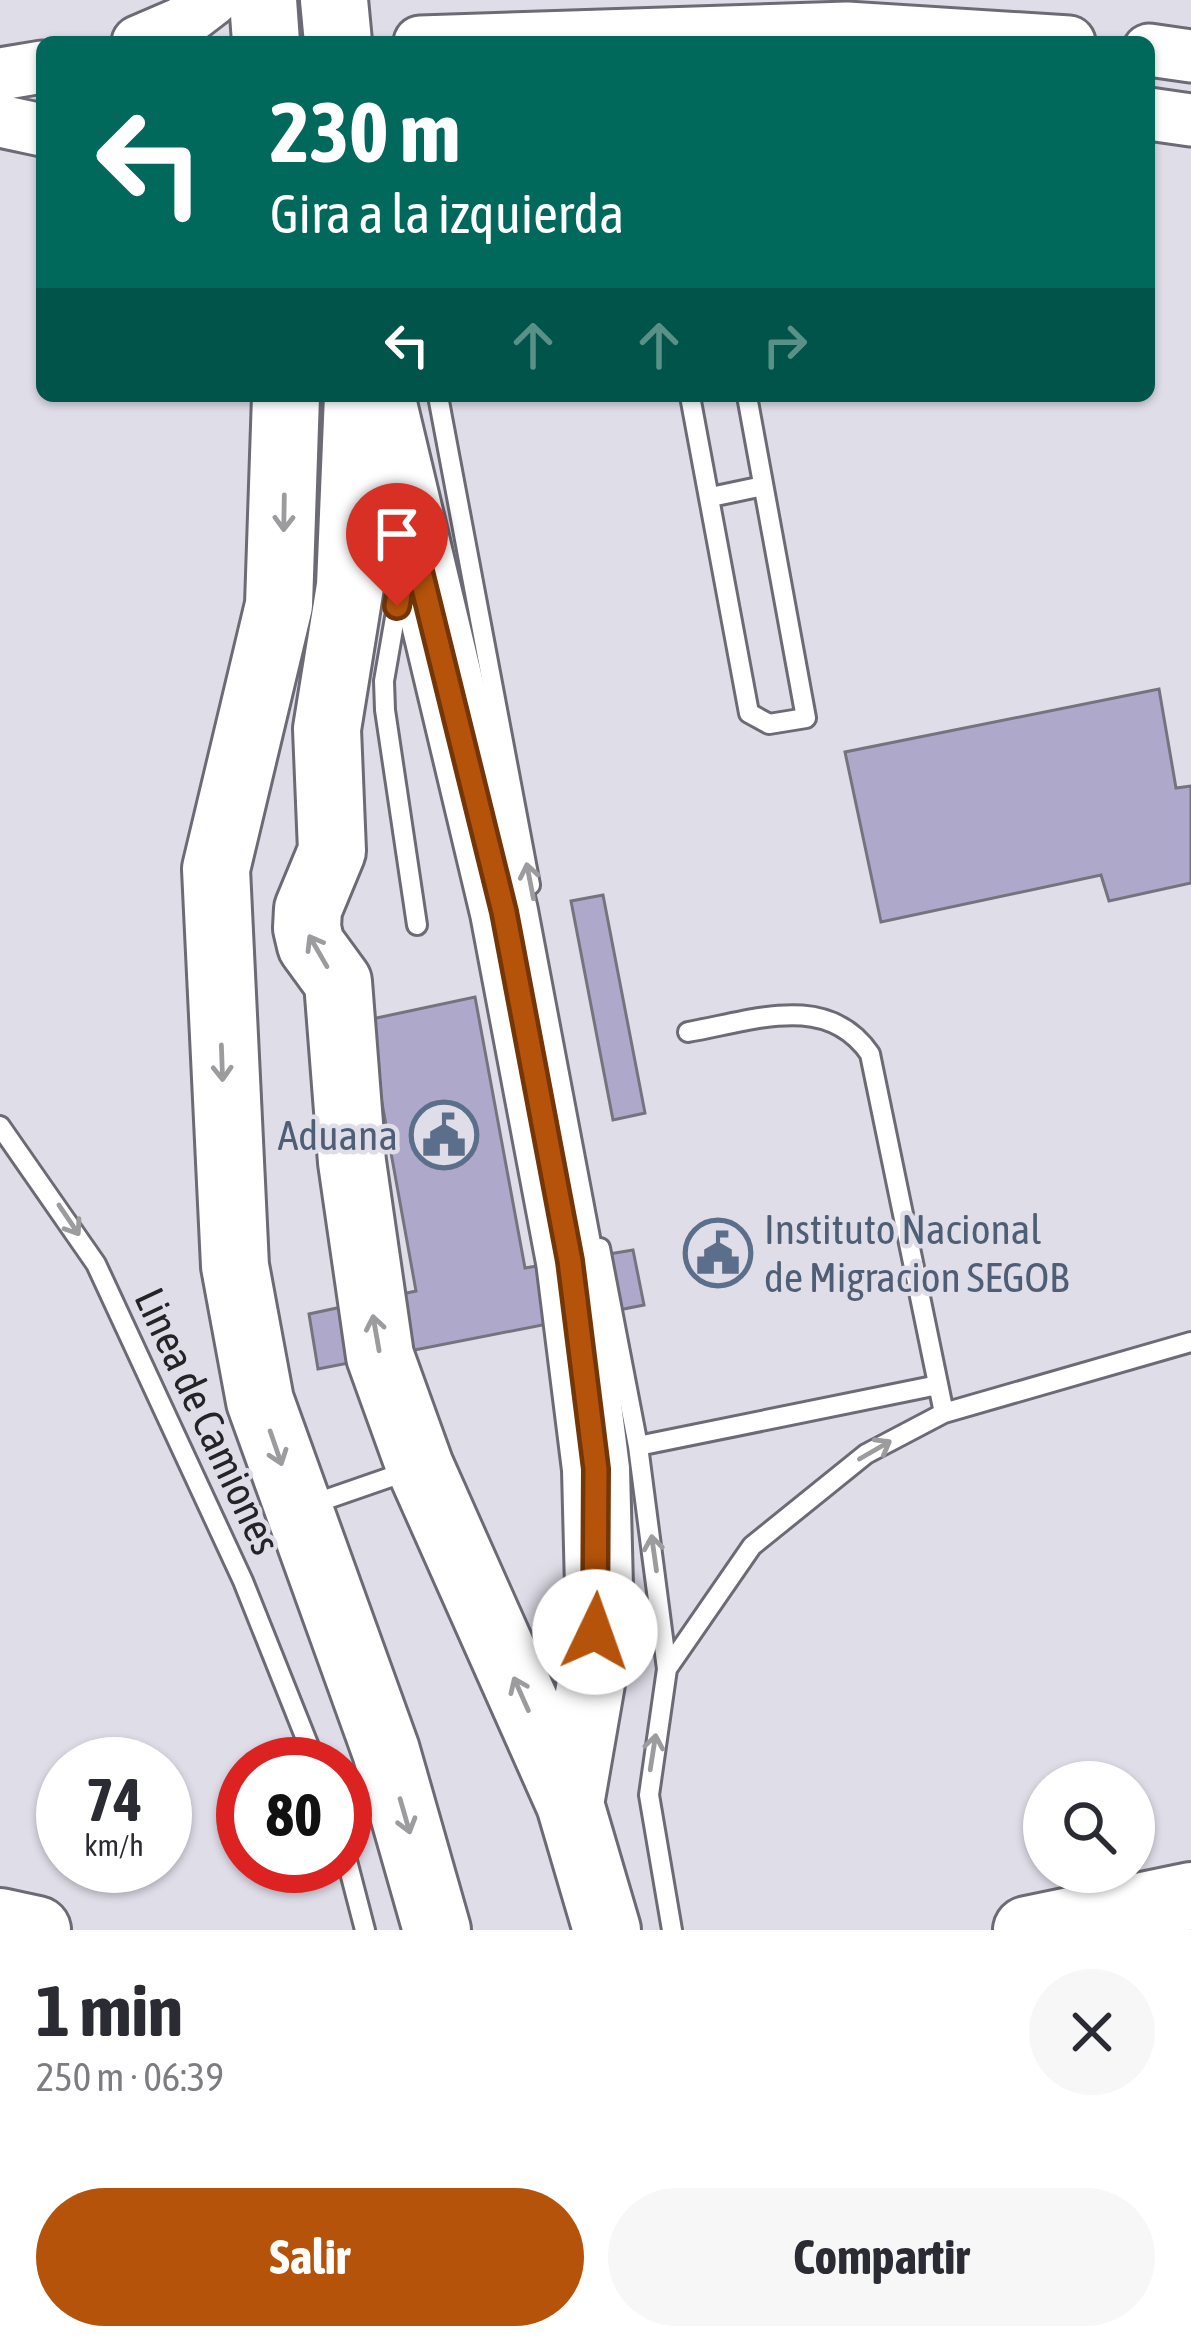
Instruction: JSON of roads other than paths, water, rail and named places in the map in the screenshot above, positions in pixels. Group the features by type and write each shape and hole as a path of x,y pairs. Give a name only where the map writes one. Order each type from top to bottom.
{"highway":[{"path":"263,0 266,36"},
{"path":"334,0 337,36"},
{"path":"358,402 350,586 327,729 332,851 308,909 307,928 311,945 338,982 370,1300 380,1356 420,1467 570,1804 620,1893"},
{"path":"382,402 504,912 575,1304 596,1469 598,1587 592,1677 570,1804"},
{"path":"281,412 278,605 221,835 215,893 238,1287 260,1401 375,1719 431,1907"},
{"path":"1027,1930 1191,1895"},
{"path":"0,1922 37,1930"}],"main road":[{"path":"152,36 182,23 212,0"},
{"path":"715,36 847,28 974,36"},
{"path":"1155,51 1191,56"},
{"path":"0,74 36,68"},
{"path":"1155,115 1191,119"},
{"path":"0,121 36,129"}],"lane":[{"path":"438,402 535,906"},
{"path":"691,402 749,712 769,724 806,718 748,402"},
{"path":"710,497 764,486"},
{"path":"410,531 384,681 417,925"},
{"path":"688,1032 796,1013 828,1018 855,1033 870,1054 944,1413"},
{"name":"Linea de Camiones","path":"0,1126 96,1264 243,1581 305,1737"},
{"path":"597,1232 638,1445 667,1670 649,1795 620,1893 672,1930"},
{"path":"667,1670 752,1546 866,1454 944,1413 1191,1342"},
{"path":"638,1445 938,1384"},
{"path":"297,1510 420,1467"},
{"path":"356,1893 365,1930"}],"place":[{"name":"Aduana","path":"444,1135"},
{"name":"Instituto Nacional de Migracion SEGOB","path":"718,1253"}]}
